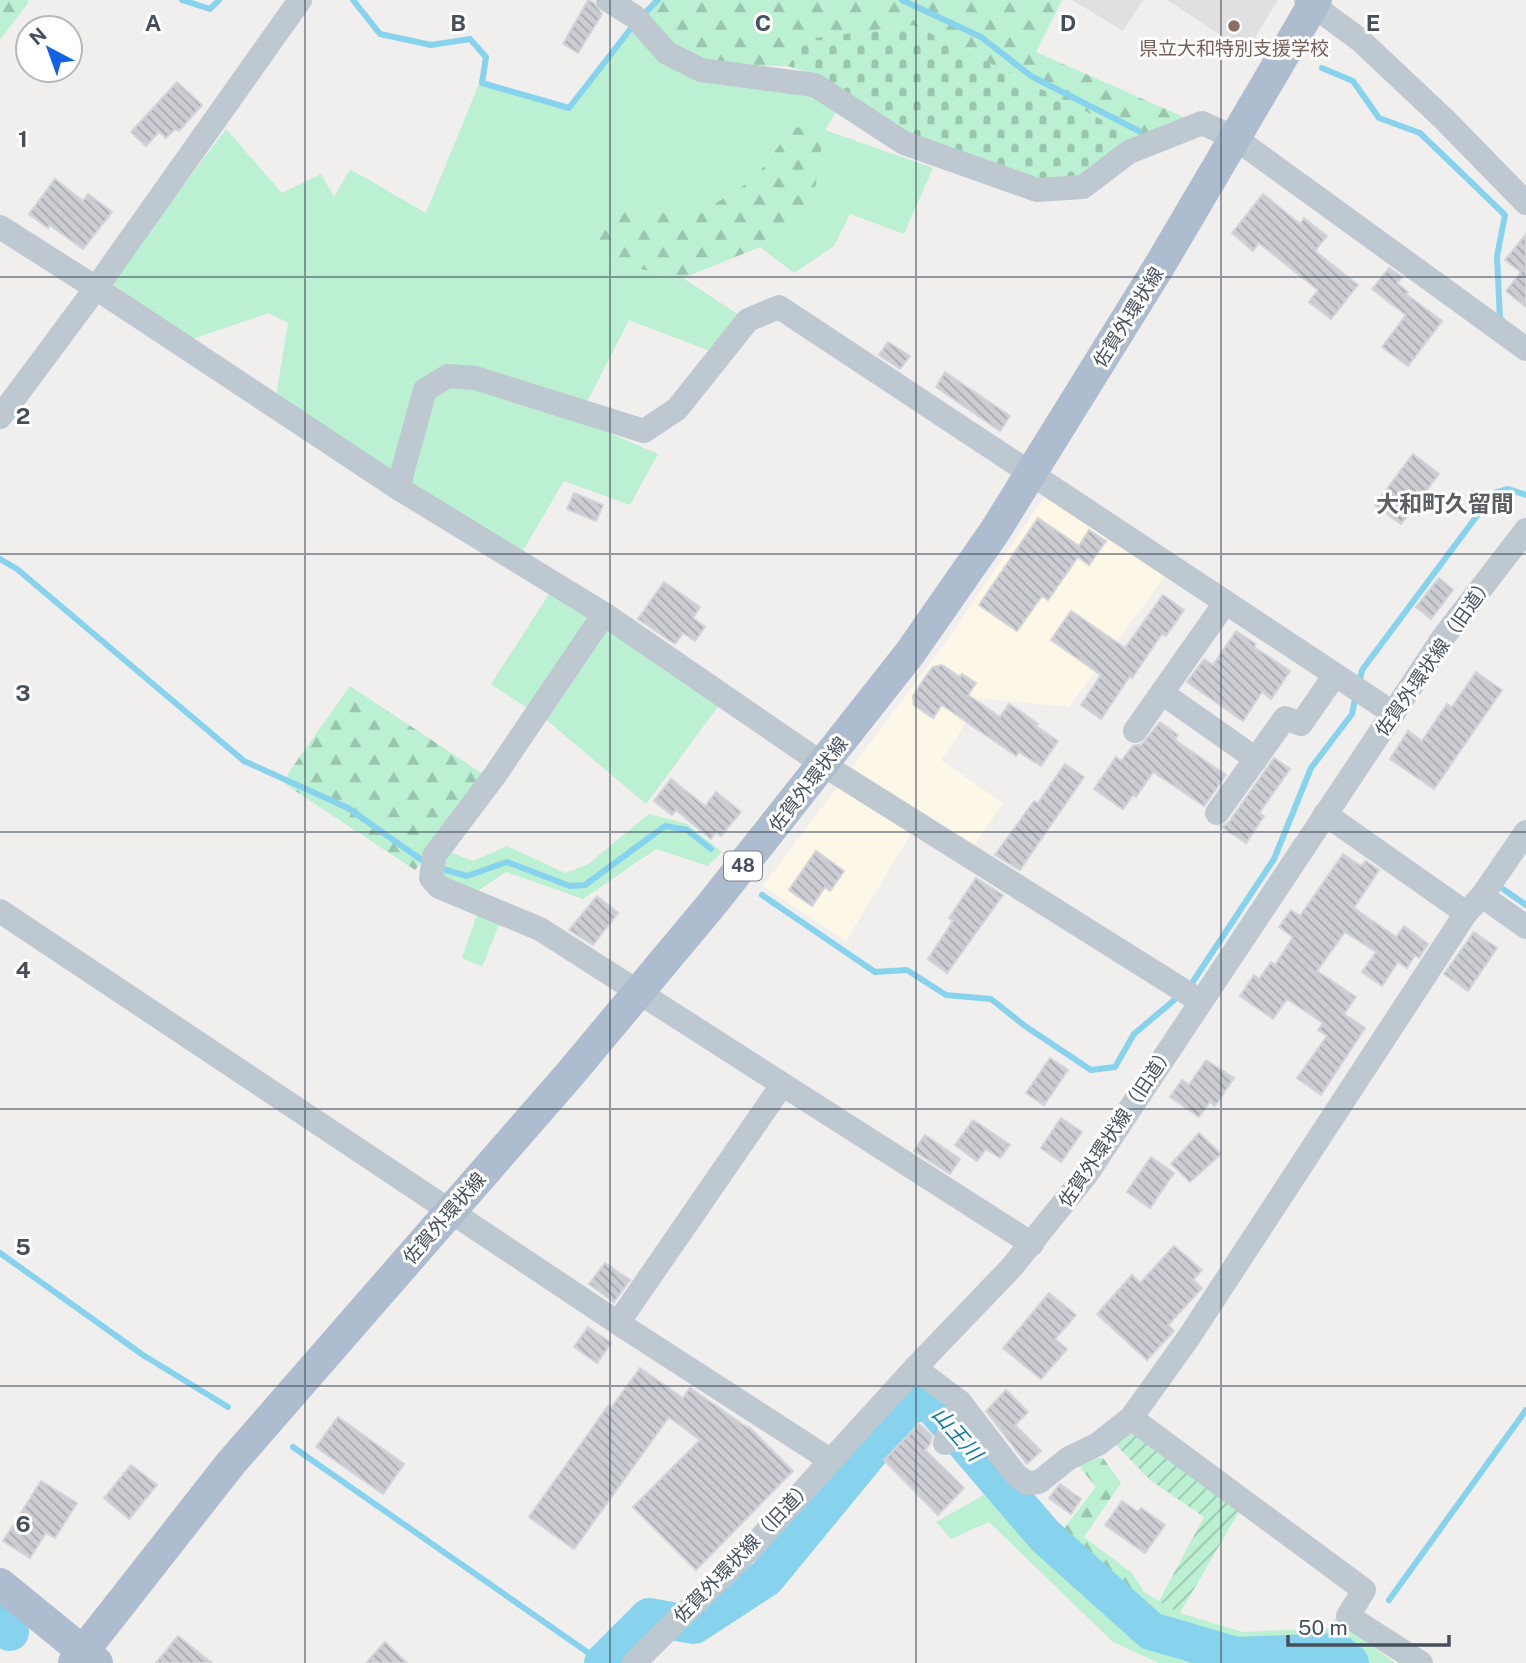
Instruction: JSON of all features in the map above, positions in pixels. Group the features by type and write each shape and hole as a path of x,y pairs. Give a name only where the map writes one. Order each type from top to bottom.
{"main road":[{"name":"佐賀外環状線","path":"85,1659 231,1464 639,993 824,765 910,653 995,531 1160,265 1312,1"},
{"path":"0,1584 85,1659"}],"street":[{"path":"0,417 96,288 300,0"},
{"path":"608,0 635,17 667,53 701,70 815,85 904,143 1037,190 1083,187 1129,152 1202,123 1235,138 1526,349"},
{"path":"1312,1 1360,40 1445,120 1526,203"},
{"path":"0,227 398,488 604,614 824,765 1200,1001"},
{"path":"398,488 425,390 447,376 475,378 644,431 677,409 748,320 779,307 1393,713"},
{"name":"佐賀外環状線（旧道）","path":"634,1663 756,1544 830,1460 1032,1244 1086,1175 1445,635 1526,530"},
{"path":"1135,731 1225,603"},
{"path":"604,614 432,867 439,887 540,929 1032,1244"},
{"path":"1217,813 1285,718 1301,724 1340,678"},
{"path":"1161,693 1256,759"},
{"path":"1325,814 1474,904 1526,927"},
{"path":"915,1368 960,1402 1016,1475 1027,1483 1039,1482 1069,1458 1098,1444 1131,1418 1189,1337 1474,904 1526,832"},
{"path":"0,911 618,1323 830,1460"},
{"path":"618,1323 782,1084"},
{"path":"945,1443 960,1402"},
{"path":"1131,1418 1364,1590 1348,1616 1421,1663"}],"shaded area":[{"name":"県立大和特別支援学校","path":"1072,0 1143,0 1123,31"},
{"name":"県立大和特別支援学校","path":"1167,0 1278,0 1246,52"},
{"path":"1045,496 1168,572 1069,707 978,698 958,736 941,760 1003,803 974,846 913,830 846,941 763,886 943,646"}],"green space":[{"path":"0,0 28,0 20,14 14,14 14,22 0,40"},
{"path":"653,0 1062,0 1036,52 1186,118 1136,137 914,25 807,39 788,66 705,65 668,48 644,11"},
{"path":"914,25 1136,137 1080,180 1034,180 906,136 812,74 788,66 807,39"},
{"path":"634,29 814,95 837,110 825,130 933,168 904,234 850,214 834,246 794,273 760,247 814,195 793,127 755,178 696,216 624,209 593,259 683,278 742,317 710,351 629,320 585,406 466,372 658,454 630,505 564,481 521,554 276,396 288,323 269,313 189,340 111,282 226,129 282,193 321,174 334,197 350,169 426,213 481,79 569,109"},
{"path":"793,127 824,130 814,195 760,247 683,278 593,259 600,221 624,209 696,216 755,178"},
{"path":"551,591 595,621 532,711 491,684"},
{"path":"604,627 720,704 646,804 544,718"},
{"path":"350,686 486,776 415,870 285,784 289,772"},
{"path":"649,814 687,824 722,852 708,866 656,849 583,899 506,872 476,892 440,880 447,851 473,861 507,846 565,873 587,865"},
{"path":"478,912 500,922 482,967 462,958"},
{"path":"1132,1428 1240,1510 1180,1613 1159,1601 1204,1517 1150,1480 1114,1443"},
{"path":"1103,1458 1121,1483 1084,1537 1132,1573 1144,1592 1122,1594 1061,1532 1096,1487 1074,1460"},
{"path":"993,1490 1097,1604 1140,1633 1220,1663 1159,1663 1113,1642 989,1522 951,1539 936,1522"},
{"path":"1144,1592 1180,1613 1242,1632 1329,1628 1335,1618 1395,1663 1364,1663 1344,1647 1242,1649 1155,1623 1122,1594"},
{"path":"1330,1658 1336,1663 1220,1663"}],"building":[{"path":"588,0 594,3 602,14 578,53 563,44"},
{"path":"177,82 202,105 179,131 175,129 166,138 159,132 146,146 131,132"},
{"path":"55,179 83,201 88,194 112,212 83,249 50,225 48,228 29,214"},
{"path":"1263,194 1300,224 1304,218 1327,236 1315,251 1358,285 1331,319 1309,302 1318,290 1259,243 1253,251 1232,233"},
{"path":"1526,234 1526,307 1506,291 1521,272 1505,260"},
{"path":"1389,268 1402,277 1397,283 1408,292 1406,294 1442,321 1408,366 1382,347 1406,315 1372,289"},
{"path":"888,342 910,356 900,369 879,355"},
{"path":"945,372 1010,416 1000,431 936,387"},
{"path":"1413,454 1439,474 1401,524 1375,505"},
{"path":"574,493 603,505 596,521 567,509"},
{"path":"1038,518 1079,546 1089,530 1106,541 1089,565 1078,557 1048,600 1042,596 1017,631 979,605"},
{"path":"1439,578 1453,590 1431,619 1416,607"},
{"path":"664,582 700,607 693,618 705,627 695,641 683,633 675,644 638,619"},
{"path":"1163,595 1184,610 1166,636 1162,634 1132,678 1130,676 1101,719 1081,705 1101,675 1051,640 1071,611 1125,648"},
{"path":"1236,631 1256,644 1254,647 1290,671 1271,699 1262,692 1243,721 1187,682 1204,659 1213,665"},
{"path":"942,665 960,677 962,674 976,683 968,695 1000,717 1009,704 1058,741 1041,766 1019,752 1016,756 942,705 933,718 914,705 913,696 926,676 933,667"},
{"path":"1476,672 1502,690 1434,789 1390,759 1408,731 1422,741 1447,704 1452,707"},
{"path":"1160,722 1178,735 1175,740 1226,775 1204,806 1153,772 1136,797 1133,795 1123,809 1094,789 1116,757 1121,761 1133,746 1142,744"},
{"path":"1274,758 1290,769 1259,813 1264,816 1246,843 1222,827 1229,822"},
{"path":"1065,764 1084,777 1020,870 995,855 1034,801 1038,803"},
{"path":"671,779 705,806 716,792 741,812 721,836 716,832 711,839 676,810 672,815 654,801"},
{"path":"816,851 844,871 830,891 825,887 812,906 789,890"},
{"path":"1343,854 1361,866 1366,861 1379,870 1354,908 1396,937 1404,926 1428,944 1419,958 1415,955 1407,968 1398,962 1382,986 1362,972 1376,952 1345,932 1317,971 1356,997 1344,1014 1365,1028 1321,1095 1297,1078 1327,1036 1318,1030 1323,1023 1287,999 1273,1019 1240,996 1254,975 1259,979 1271,962 1275,965 1293,937 1279,927 1291,910 1300,916"},
{"path":"976,878 1003,895 947,973 928,959 953,921 949,918"},
{"path":"597,896 618,913 593,945 569,930"},
{"path":"1474,932 1497,948 1468,991 1444,974"},
{"path":"1050,1058 1068,1070 1044,1105 1026,1093"},
{"path":"1206,1060 1234,1078 1215,1106 1210,1102 1199,1117 1170,1097 1182,1080 1189,1085"},
{"path":"1061,1118 1082,1132 1061,1162 1041,1148"},
{"path":"973,1120 1010,1145 1000,1158 986,1149 977,1161 955,1145"},
{"path":"1199,1133 1221,1154 1190,1182 1171,1164"},
{"path":"925,1135 960,1159 950,1174 914,1151"},
{"path":"1151,1157 1174,1173 1150,1208 1127,1192"},
{"path":"1174,1246 1202,1270 1193,1280 1202,1288 1168,1325 1174,1331 1147,1360 1097,1314 1132,1275 1140,1283"},
{"path":"605,1263 630,1280 614,1302 589,1284"},
{"path":"1049,1293 1076,1315 1055,1339 1067,1349 1041,1379 1003,1348"},
{"path":"588,1327 611,1343 597,1363 574,1347"},
{"path":"640,1368 683,1398 690,1388 749,1427 793,1471 696,1570 633,1507 700,1440 669,1417 574,1549 529,1517 608,1406 611,1408"},
{"path":"1006,1390 1028,1412 1015,1425 1041,1451 1027,1464 986,1411"},
{"path":"338,1417 404,1464 383,1494 316,1447"},
{"path":"919,1424 932,1436 925,1450 964,1488 938,1515 884,1460"},
{"path":"131,1465 157,1485 129,1519 104,1498"},
{"path":"41,1481 77,1503 55,1538 46,1533 30,1558 3,1541"},
{"path":"1060,1484 1081,1499 1071,1514 1049,1498"},
{"path":"1122,1501 1138,1512 1141,1508 1165,1525 1145,1553 1105,1525"},
{"path":"178,1636 212,1663 156,1663"},
{"path":"385,1642 407,1663 366,1663"}],"waterway":[{"path":"182,0 210,9 219,0"},
{"path":"353,0 380,34 431,45 470,39 486,57 482,83 569,108 632,27"},
{"path":"646,12 658,0"},
{"path":"902,0 981,37 1031,76 1139,131"},
{"path":"1322,68 1353,81 1379,118 1420,133 1505,215 1497,256 1502,320"},
{"path":"1359,684 1362,670 1494,493 1508,489 1526,495"},
{"path":"0,559 17,569 244,761 348,808 426,863"},
{"path":"1190,986 1274,859 1311,768 1352,714 1356,694"},
{"path":"439,868 467,876 507,862 570,886 585,885 665,826 687,830 711,849"},
{"path":"1503,889 1526,905"},
{"path":"762,895 875,972 907,970 946,995 991,999 1025,1026 1091,1070 1115,1067 1134,1034 1179,996"},
{"path":"0,1253 143,1355 228,1407"},
{"name":"山王川","path":"603,1663 649,1617 694,1625 766,1578 909,1404 930,1402 1045,1536 1151,1631 1236,1656 1337,1652 1350,1663"},
{"path":"1389,1600 1526,1410"},
{"path":"293,1447 603,1663"},
{"name":"山王川","path":"0,1618 10,1632"}],"place":[{"name":"県立大和特別支援学校","path":"1234,26"}],"district":[{"name":"大和町久留間","path":"1445,504"}]}
